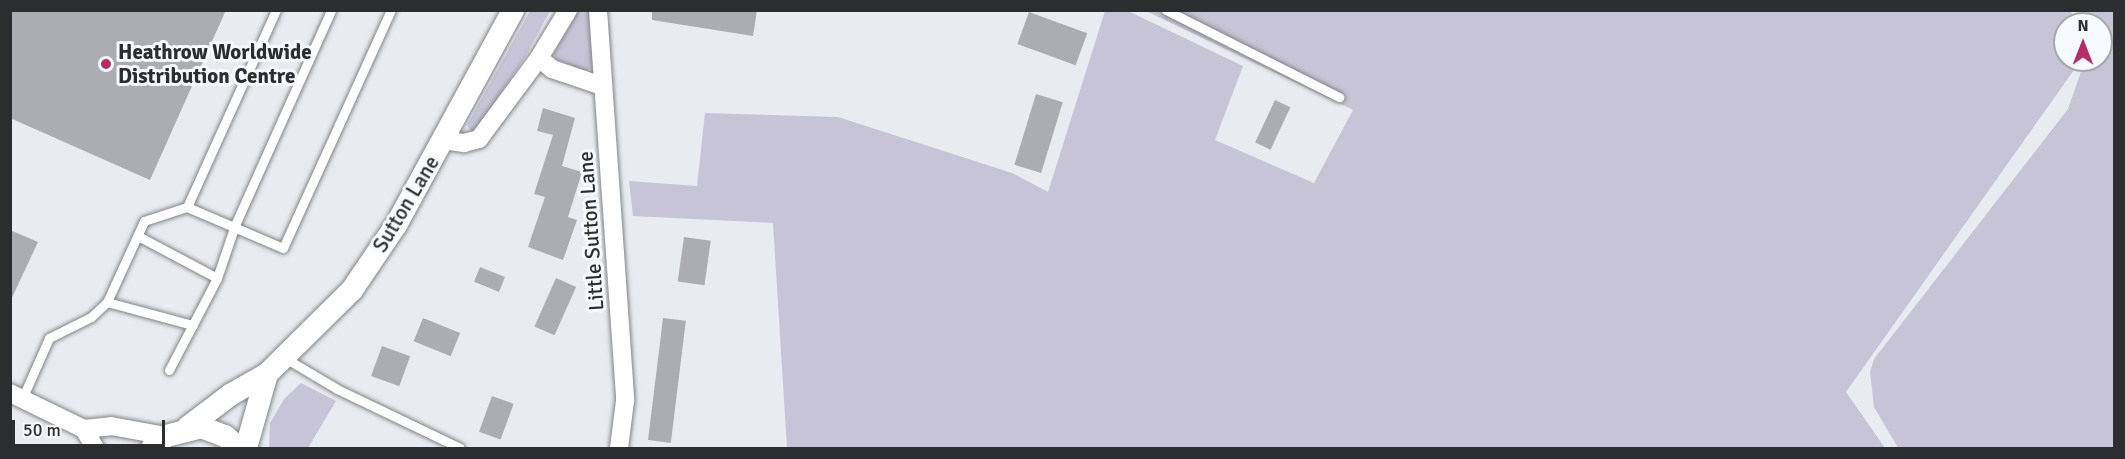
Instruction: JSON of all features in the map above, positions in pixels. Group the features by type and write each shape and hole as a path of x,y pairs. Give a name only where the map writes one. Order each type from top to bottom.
{"street":[{"name":"Sutton Lane","path":"188,428 230,394 267,374 352,290 396,225 513,10"},
{"path":"444,140 464,143 479,139 539,58 568,10"},
{"name":"Little Sutton Lane","path":"598,10 626,401 619,448"},
{"path":"539,58 552,69 602,86"},
{"name":"Sutton Lane","path":"246,448 267,374"},
{"path":"16,396 84,429 111,426 159,442 188,428 201,427 225,436 239,448"},
{"path":"84,429 95,448"}],"lane":[{"path":"187,207 276,10"},
{"path":"169,370 217,278 235,225 331,10"},
{"path":"16,396 48,338 91,317 107,302 144,221 187,207 235,225 283,248 391,10"},
{"path":"1167,10 1339,97"},
{"path":"138,236 217,278"},
{"path":"107,302 193,325"},
{"path":"283,357 337,389 460,448"}],"shaded area":[{"path":"2069,10 2071,12 2053,12 2053,72 2073,72 1846,392 1885,448 787,448 773,223 633,216 629,181 697,186 705,113 838,117 1012,173 1048,192 1105,11 1128,11 1243,66 1215,140 1314,183 1353,110 1146,11"},
{"path":"530,11 550,11 525,57 473,134 467,125"},
{"path":"578,11 590,11 593,68 584,71 556,59 554,53"},
{"path":"2114,11 2114,448 1898,448 1874,407 1870,372 1874,359 2068,109 2081,72 2113,72 2113,12 2087,12"},
{"path":"301,383 336,401 308,448 269,448 270,423 284,399"}],"building":[{"name":"Heathrow Worldwide Distribution Centre","path":"10,10 226,10 150,180 10,118"},
{"path":"652,10 757,10 753,36 652,20"},
{"path":"1029,12 1087,33 1076,65 1017,44"},
{"path":"1036,94 1063,102 1041,173 1014,165"},
{"path":"1275,100 1290,107 1271,150 1255,143"},
{"path":"543,108 575,118 562,166 582,172 568,217 577,220 563,260 528,247 545,197 534,194 553,135 537,131"},
{"path":"10,230 38,242 10,302"},
{"path":"684,237 711,241 704,285 678,282"},
{"path":"480,267 505,277 499,292 474,282"},
{"path":"556,278 576,287 555,335 534,326"},
{"path":"423,318 460,333 451,356 414,341"},
{"path":"663,318 686,321 671,443 648,440"},
{"path":"382,346 410,356 399,386 371,376"},
{"path":"492,396 514,404 501,440 479,432"}],"place":[{"name":"Heathrow Worldwide Distribution Centre","path":"106,64"}]}
